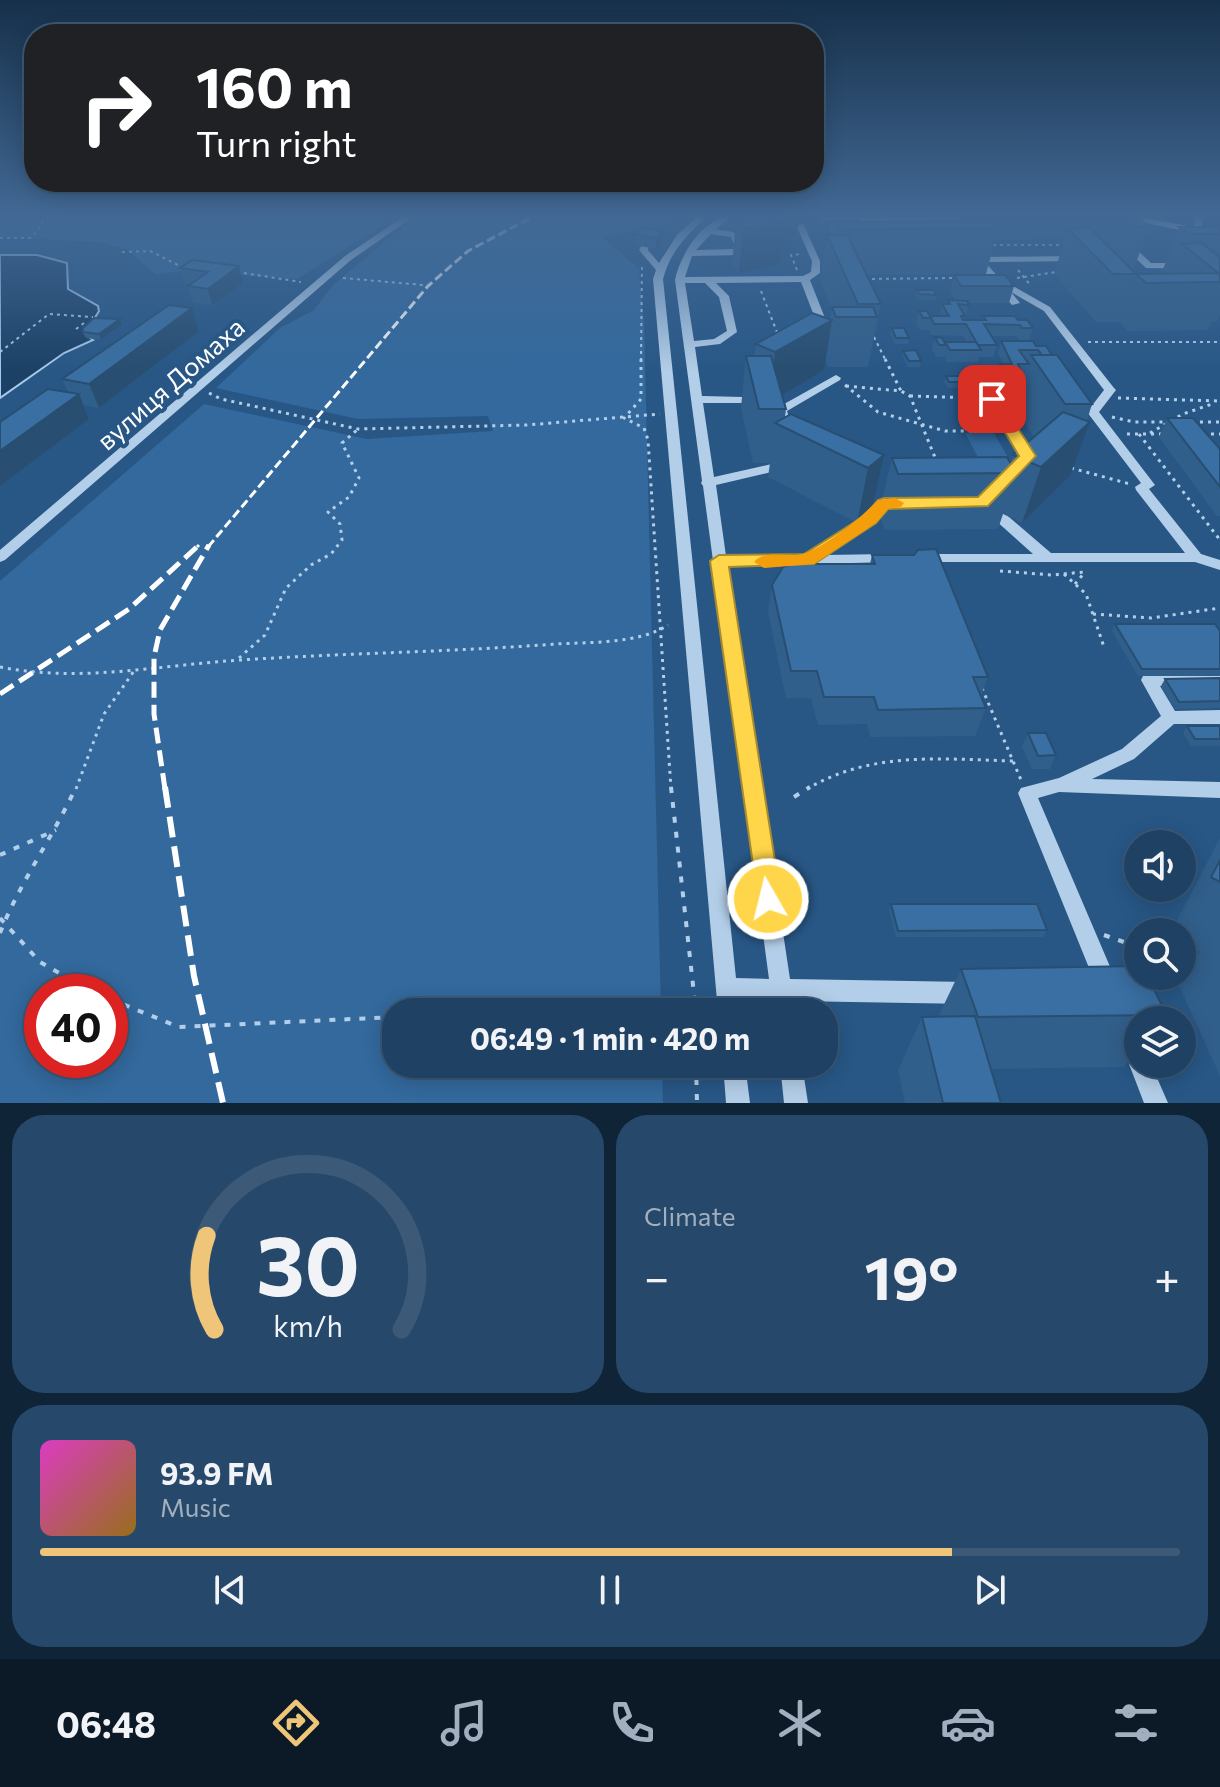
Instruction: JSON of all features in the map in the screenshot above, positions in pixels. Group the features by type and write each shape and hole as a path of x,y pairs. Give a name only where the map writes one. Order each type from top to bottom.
{"street":[{"name":"вулиця Домаха","path":"0,557 336,268"},
{"path":"681,268 707,483 782,998"},
{"path":"680,280 805,279 815,273 815,268"},
{"path":"986,268 1015,303"},
{"path":"1148,268 1155,278"},
{"path":"660,269 658,279 728,998"},
{"path":"994,278 1047,309 1110,390 1093,412 1149,485 1141,487 1196,557"},
{"path":"805,279 829,341"},
{"path":"666,353 716,342 731,335 724,296 708,280"},
{"path":"696,399 743,400 781,410 841,382"},
{"path":"992,399 1028,456 1010,475"},
{"path":"707,483 794,462 781,410"},
{"path":"991,493 982,502 1047,558"},
{"path":"807,560 870,520 884,502"},
{"path":"913,559 1196,557 1220,565"},
{"path":"719,561 898,559"},
{"path":"1170,718 1149,680 1220,677"},
{"path":"1079,994 1113,1001 1027,793 1059,785 1128,754 1170,718 1220,717"},
{"path":"1059,785 1217,792"},
{"path":"727,989 766,998"},
{"path":"838,1000 983,993"},
{"path":"735,1078 738,1103"},
{"path":"793,1078 796,1103"},
{"path":"1146,1078 1156,1103"}],"path":[{"path":"624,418 641,399 640,268"},
{"path":"1016,268 1047,309"},
{"path":"235,272 317,284 353,277 423,285"},
{"path":"757,279 775,333 788,340"},
{"path":"0,352 49,314 93,317"},
{"path":"76,329 84,323"},
{"path":"80,326 90,327"},
{"path":"870,330 901,391"},
{"path":"1074,342 1220,342"},
{"path":"841,382 901,391 910,396 992,399"},
{"path":"841,382 878,412 925,426 945,431 1011,431"},
{"path":"199,387 221,399 358,429 502,423 527,425 671,412"},
{"path":"910,396 925,426 923,434 937,461"},
{"path":"1208,397 1219,402"},
{"path":"1103,399 1219,402"},
{"path":"1139,434 1152,432 1166,422 1219,402"},
{"path":"1093,412 1134,422 1220,422"},
{"path":"624,418 644,428 648,440 680,907 694,998"},
{"path":"238,660 265,635 286,588 311,565 331,554 342,540 340,524 328,512 349,497 359,478 342,443 358,429"},
{"path":"1139,434 1166,434"},
{"path":"1139,434 1220,540"},
{"path":"1193,434 1220,434"},
{"path":"1070,468 1141,487"},
{"path":"1047,558 1086,594 1104,647"},
{"path":"995,570 1052,575 1084,572"},
{"path":"1093,614 1151,618 1220,608"},
{"path":"0,667 42,675 134,671 238,660 449,652 611,640 659,631 668,625"},
{"path":"0,933 2,920 56,830 88,763 104,714 134,671"},
{"path":"977,675 1027,793"},
{"path":"794,797 827,777 863,764 942,759 1013,761"},
{"path":"0,855 56,830"},
{"path":"2,920 35,962 53,974"},
{"path":"1083,928 1124,942"},
{"path":"1196,967 1207,971"},
{"path":"128,1006 179,1027 382,1018"},
{"path":"696,1078 697,1103"}],"shaded area":[{"path":"0,268 67,268 68,289 98,306 99,311 85,334 93,340 64,353 0,398"},
{"path":"149,268 314,268 297,279 183,271 155,274"},
{"path":"353,268 639,269 644,323 661,998 382,998 382,1078 662,1078 663,1103 0,1103 0,581 204,404 367,439 493,431 488,416 358,419 216,388 280,328 314,310 333,285"},
{"path":"965,433 994,433 1010,461 980,461"}],"building":[{"path":"183,268 236,268 208,289 188,286 208,272"},
{"path":"842,268 863,268 881,304 858,304"},
{"path":"1107,268 1130,268 1136,274 1113,274"},
{"path":"1218,273 1220,282 1146,283 1136,274"},
{"path":"954,275 1005,275 1014,286 961,286"},
{"path":"917,290 934,290 936,295 919,294"},
{"path":"948,300 967,301 969,305 958,304 965,316 961,316 963,320 986,320 983,316 1015,316 1018,320 1027,320 1033,328 984,324 997,345 978,345 966,324 934,324 930,316 949,316 942,304 950,304"},
{"path":"169,305 192,308 89,384 62,379"},
{"path":"832,307 873,307 877,317 836,317"},
{"path":"919,311 927,311 931,318 923,318"},
{"path":"812,313 832,320 775,352 756,344"},
{"path":"94,318 120,319 99,334 83,332 83,328"},
{"path":"892,328 904,328 909,338 896,338"},
{"path":"935,337 942,338 946,345 939,345"},
{"path":"1001,341 1033,341 1036,346 1046,346 1052,355 1042,355 1038,350 1019,350 1029,364 1018,364 1020,369 1003,369 1000,364 1012,364"},
{"path":"945,342 976,342 981,350 950,350"},
{"path":"916,350 921,361 909,361 903,351"},
{"path":"1031,355 1057,355 1092,404 1065,404"},
{"path":"746,356 771,356 786,409 759,409"},
{"path":"946,376 966,376 970,382 949,382"},
{"path":"48,389 79,394 0,451 0,422"},
{"path":"983,402 987,409 969,409 965,403"},
{"path":"1063,412 1090,422 1041,467 1013,455"},
{"path":"791,414 884,455 868,468 775,423"},
{"path":"1167,418 1193,418 1220,449 1220,487"},
{"path":"1007,457 1016,473 898,474 892,458"},
{"path":"936,549 988,677 973,677 986,708 878,710 874,697 824,697 817,671 791,671 772,585 783,567 792,564 875,564 872,555 914,555 918,550"},
{"path":"1115,624 1215,624 1220,631 1220,669 1142,669"},
{"path":"1220,678 1220,701 1179,702 1165,679"},
{"path":"1187,726 1220,726 1220,739 1195,739"},
{"path":"1028,733 1046,733 1056,755 1038,756"},
{"path":"1220,860 1220,882 1211,877"},
{"path":"891,904 1037,904 1047,930 898,931"},
{"path":"1124,966 1124,990 1154,990 1162,1006 1124,1006 1124,1015 978,1017 961,969"},
{"path":"975,1016 1001,1103 943,1103 922,1017"}],"railway":[{"path":"208,547 428,286 448,268"},
{"path":"0,694 129,609 199,545 197,547"},
{"path":"165,789 154,714 154,657 160,630 209,545"},
{"path":"165,787 194,976 223,1103"}],"slow traffic":[{"path":"764,562 807,560 870,520 884,504 895,503"}],"route":[{"path":"768,899 719,561 807,560 870,520 884,504 982,502 1028,456 992,399"}]}
